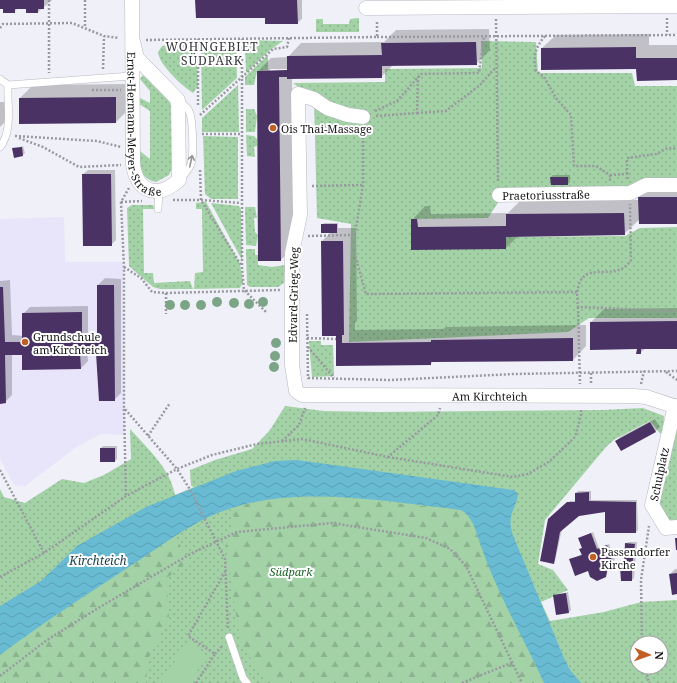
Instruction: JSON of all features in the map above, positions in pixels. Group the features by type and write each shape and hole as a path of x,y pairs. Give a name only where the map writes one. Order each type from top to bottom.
{"street":[{"name":"Ernst-Hermann-Meyer-Straße","path":"132,0 133,40 131,76 134,171 140,186 158,195 170,188 179,180 178,100 137,58 133,40"},
{"path":"370,5 677,6"},
{"name":"Edvard-Grieg-Weg","path":"302,395 296,391 292,365 292,253 300,215 298,94 314,99 327,108 348,115 363,117"},
{"name":"Praetoriusstraße","path":"499,195 630,193 646,185 677,185"},
{"name":"Am Kirchteich","path":"302,395 646,397 676,406"},
{"name":"Schulplatz","path":"676,406 652,505 666,528 677,527"}],"lane":[{"path":"0,79 8,85 131,76"},
{"path":"0,147 5,141 8,132 3,102 8,85"},
{"path":"178,100 188,109 191,117 192,134 192,162 187,172 179,180"},
{"path":"158,195 158,209"},
{"path":"229,637 243,678 247,683"}],"path":[{"path":"49,0 49,82"},
{"path":"85,0 85,28"},
{"path":"370,5 377,37"},
{"path":"0,28 1,24 72,23 104,36 133,40 677,35"},
{"path":"103,78 104,36"},
{"path":"363,117 397,101 421,74 479,73 484,36"},
{"name":"Praetoriusstraße","path":"496,36 499,195"},
{"path":"545,36 535,51 536,71 544,77 556,98 571,115 574,166 596,166 610,175 610,194"},
{"path":"198,117 273,49 287,47 289,38"},
{"path":"242,39 240,203 244,290 266,312"},
{"path":"363,117 446,111 480,85 496,67"},
{"path":"417,113 418,77"},
{"path":"363,117 363,185 355,234 354,255 366,294 577,292"},
{"path":"8,132 16,137 43,147 79,167 134,171 121,202 124,267 124,408 126,496"},
{"path":"192,134 241,134"},
{"path":"16,137 97,142 133,149"},
{"path":"627,174 627,158 656,154 668,148 677,149"},
{"path":"299,186 363,185"},
{"path":"580,396 577,292 581,280 589,273 620,270 627,266 631,260 630,193"},
{"path":"121,202 158,195 240,203"},
{"path":"201,200 242,266"},
{"path":"296,236 351,236 355,234"},
{"path":"124,267 141,278 152,292 293,290"},
{"path":"166,293 166,314"},
{"path":"578,307 677,311"},
{"path":"307,308 308,378 390,380 579,372 677,371"},
{"path":"307,338 336,339"},
{"path":"308,346 335,379"},
{"path":"665,371 677,380"},
{"path":"148,436 170,403"},
{"path":"124,408 177,469 189,488 225,559 229,637"},
{"path":"282,441 299,425 305,409"},
{"path":"388,457 438,415"},
{"path":"0,577 44,553 126,496 177,469 212,456 258,444 302,439 388,457 513,476 528,474 550,461 575,437 581,415"},
{"path":"0,470 44,553"},
{"path":"642,635 641,580 652,505"},
{"path":"0,676 47,640 192,554 237,532 332,523 426,538 438,542 450,549 466,566 511,663 522,683"},
{"path":"196,683 215,654 188,636 225,572"},
{"path":"462,683 511,663"}],"shaded area":[{"path":"64,217 65,262 123,262 125,435 101,434 75,448 25,486 14,485 0,459 0,219"}],"green space":[{"path":"359,18 359,32 316,32 316,19 323,19 323,24 349,24 350,19"},
{"path":"191,40 196,41 198,86 193,93 177,80 167,69 162,63 158,52 162,46"},
{"path":"245,40 283,41 270,50 246,73"},
{"path":"236,41 237,78 202,110 201,44"},
{"path":"481,41 536,42 538,73 632,73 635,86 677,86 677,180 621,190 507,189 488,218 411,219 411,249 506,249 506,237 625,236 640,228 677,227 677,318 589,318 568,332 349,342 351,224 317,218 314,99 293,83 385,82 385,69 482,68"},
{"path":"268,55 268,70 257,71 254,85 245,85 245,77"},
{"path":"143,75 169,100 172,110 172,168 169,175 156,182 146,178 143,174 141,166 140,151 150,159 150,111 139,104 140,98 150,103 150,91 140,79"},
{"path":"238,85 239,132 202,132 202,118"},
{"path":"246,109 254,109 257,116 255,132 246,132"},
{"path":"246,135 254,136 257,139 257,146 254,147 255,157 247,156"},
{"path":"203,136 238,137 238,199 211,199 205,194"},
{"path":"206,202 240,264 243,282 240,288 194,289 195,273 203,272 202,209 196,209 196,203"},
{"path":"211,203 239,206 241,210 242,260"},
{"path":"132,205 153,205 155,209 143,209 144,273 153,273 154,283 190,281 193,289 160,289 153,287 129,266 127,208"},
{"path":"245,207 255,207 257,218 254,218 255,232 258,235 256,246 246,245"},
{"path":"246,249 255,249 255,255 258,255 258,265 272,267 285,265 284,283 278,287 250,287 247,285"},
{"path":"309,341 321,341 321,345 333,345 334,376 312,377"},
{"name":"Südpark","path":"285,406 324,411 379,412 602,410 643,408 664,416 663,437 650,421 615,439 606,447 545,520 538,564 553,570 568,590 541,602 550,621 604,612 641,602 677,600 677,683 0,683 0,489 4,497 25,503 62,479 84,483 104,475 131,459 130,429 157,459 168,476 175,495 194,487 191,486 190,470 215,460 252,449 270,430"},
{"path":"677,417 677,524 668,525 658,507"},
{"path":"336,497 461,510 465,513 472,522 488,566 544,683 266,683 240,641 226,546 236,506 283,498"},
{"path":"176,536 188,562 167,578 169,618 147,661 146,683 0,683 0,655 36,627"},
{"path":"187,643 207,656 189,683 161,682"}],"water":[{"name":"Kirchteich","path":"297,460 514,490 518,494 511,515 512,533 564,658 570,670 581,683 544,683 503,600 488,566 472,522 465,513 461,510 348,498 290,497 262,501 222,511 171,539 50,619 0,655 0,606 41,581 77,546 146,507 236,471 275,461"}],"building":[{"path":"0,0 44,0 44,9 38,9 38,13 26,13 26,9 15,9 15,13 3,13 3,9 0,9"},
{"path":"195,0 297,0 298,24 265,24 265,18 196,18"},
{"path":"476,42 477,65 382,66 382,78 287,79 287,77 279,77 281,261 258,261 257,71 287,70 287,56 382,55 381,43"},
{"path":"636,47 636,58 677,58 677,80 637,81 636,69 541,70 541,48"},
{"path":"116,97 116,123 19,124 19,98"},
{"path":"22,147 23,156 14,158 12,148"},
{"path":"82,174 111,174 112,246 83,246"},
{"path":"550,177 568,177 568,185 551,185"},
{"path":"638,197 677,197 677,224 639,224"},
{"path":"624,213 625,235 506,237 506,249 411,250 411,219 417,219 418,227 506,226 506,214"},
{"path":"321,224 337,224 337,233 321,233"},
{"path":"321,241 343,241 344,335 342,335 342,343 573,338 573,361 431,362 431,365 336,366 336,336 322,336"},
{"path":"97,285 114,285 115,401 99,401 96,353 80,353 81,369 22,370 22,355 5,355 6,403 0,404 0,287 3,287 5,342 22,342 22,313 82,312 82,342 97,341"},
{"path":"677,321 677,349 641,349 641,354 636,354 637,349 590,350 590,322"},
{"path":"650,422 656,432 621,451 615,441"},
{"path":"100,448 115,448 115,462 100,462"},
{"path":"589,492 589,501 636,502 636,533 605,533 605,512 579,516 560,532 554,564 540,561 548,519 567,502 575,502 575,493"},
{"name":"Passendorfer Kirche","path":"591,533 597,549 607,545 613,563 608,565 606,577 597,581 590,577 588,571 575,576 569,559 582,555 579,549 582,548 578,538"},
{"path":"675,538 677,538 677,550 676,550"},
{"path":"625,543 635,544 632,581 621,581 620,567 624,567"},
{"path":"677,573 677,594 672,595 669,574"},
{"path":"566,593 569,613 556,615 553,595"}],"place":[{"name":"Ois Thai-Massage","path":"273,128"},
{"name":"Grundschule am Kirchteich","path":"25,342"},
{"name":"Passendorfer Kirche","path":"593,557"}],"district":[{"name":"WOHNGEBIET SÜDPARK","path":"212,53"}]}
